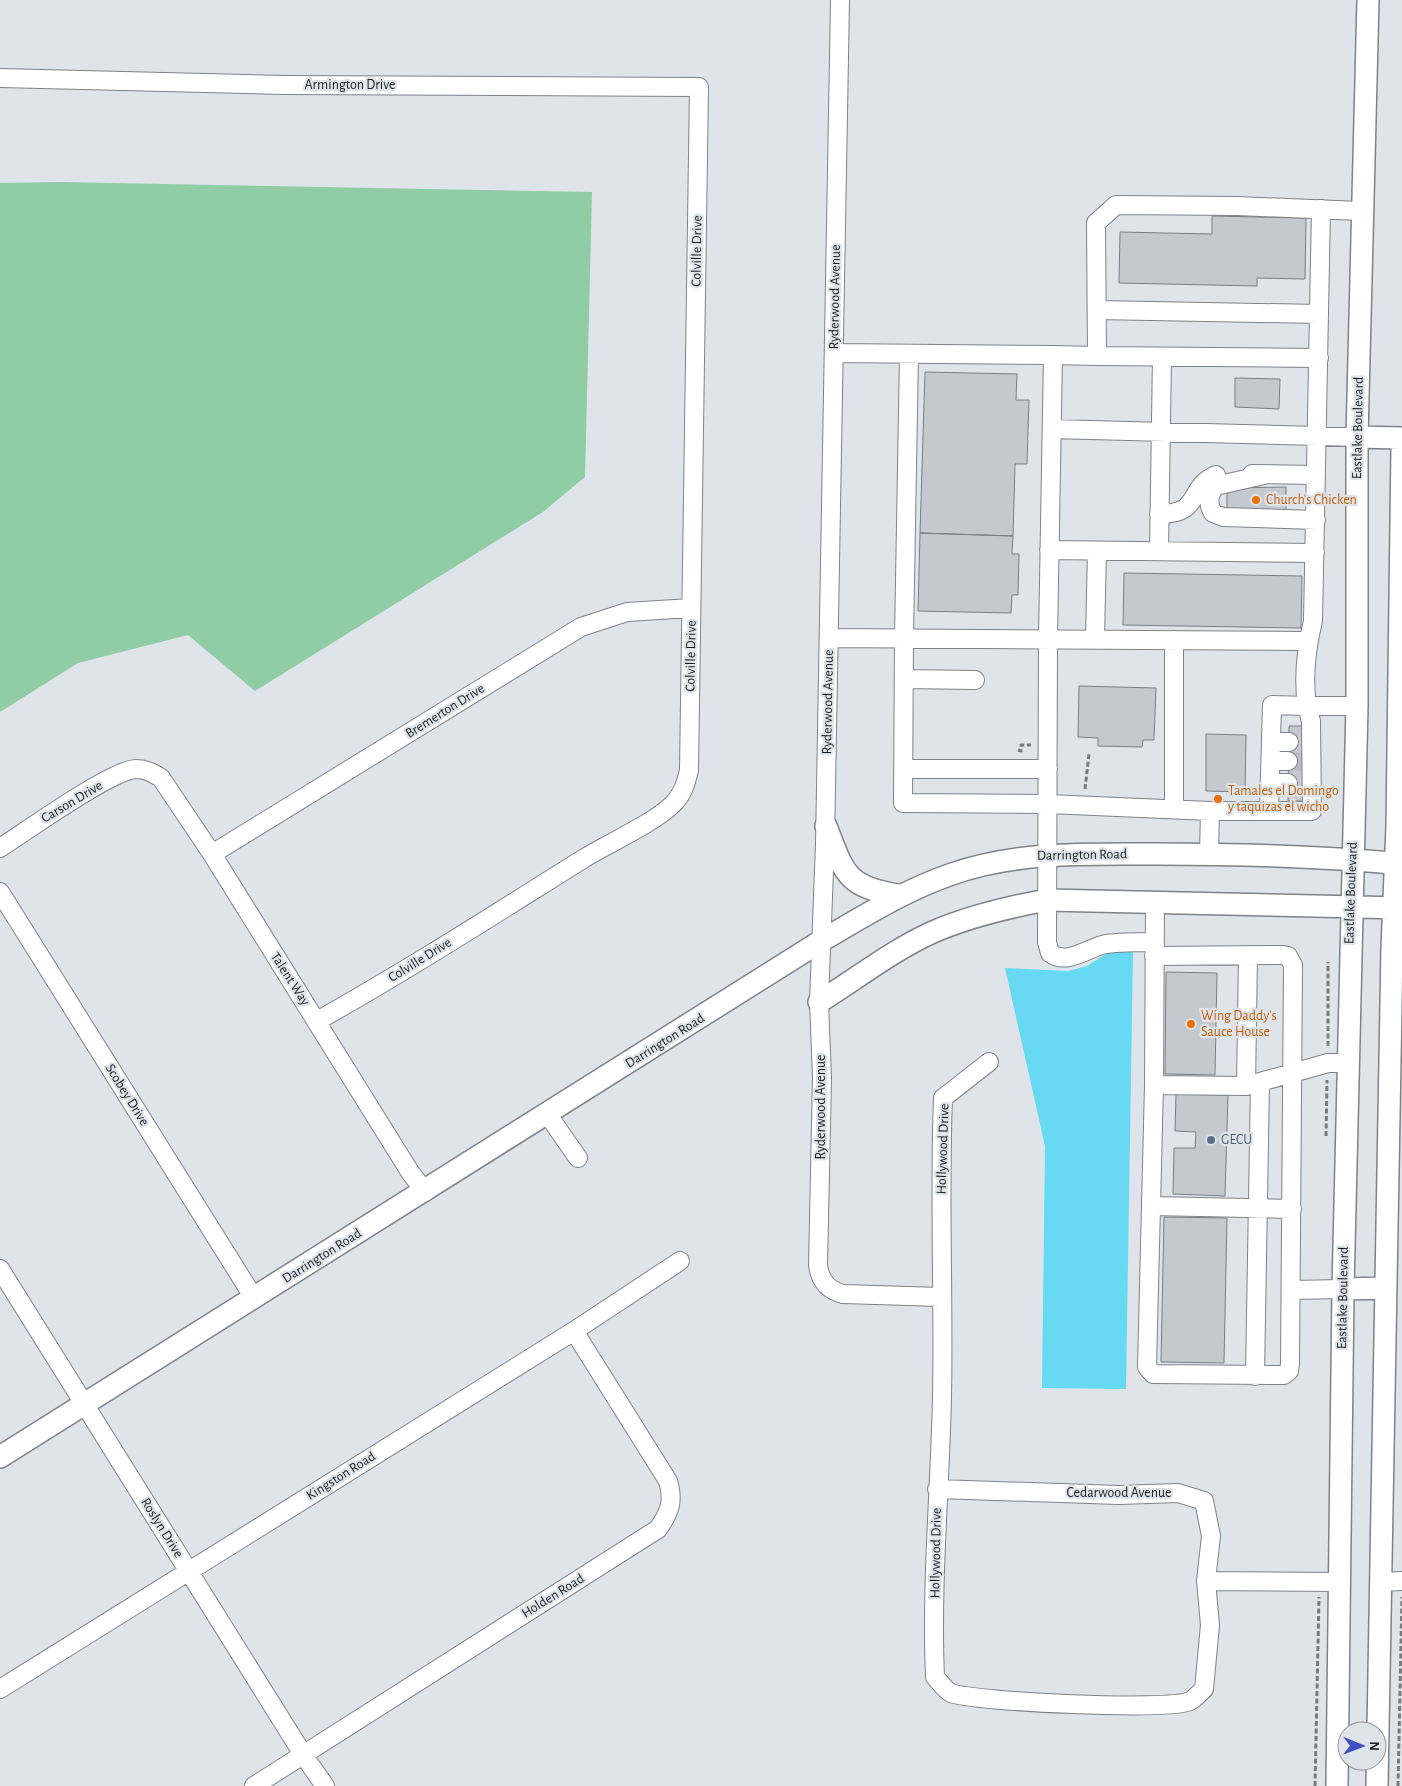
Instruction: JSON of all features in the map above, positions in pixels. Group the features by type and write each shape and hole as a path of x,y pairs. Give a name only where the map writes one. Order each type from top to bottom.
{"main road":[{"name":"Eastlake Boulevard","path":"1337,1786 1347,1063 1357,706 1357,437 1361,211 1368,0"},
{"path":"1357,437 1402,438"},
{"path":"1377,1786 1392,1581 1386,1288 1399,863 1402,447"},
{"path":"826,826 840,862 849,876 862,887 898,895"},
{"name":"Darrington Road","path":"0,1457 548,1115 821,941 898,895 952,874 1000,861 1048,854 1209,854 1353,859 1399,863"},
{"path":"820,1002 901,950 933,932 1007,907 1048,900 1398,907"},
{"path":"1343,1289 1386,1288"}],"street":[{"name":"Ryderwood Avenue","path":"840,0 826,826 821,941 822,1078 818,1265 821,1277 829,1288 843,1294 941,1297"},
{"name":"Armington Drive","path":"0,78 284,85 699,87"},
{"name":"Colville Drive","path":"317,1021 371,991 672,805 686,785 689,770 699,87"},
{"path":"1097,356 1096,223 1116,205 1361,211"},
{"path":"909,354 903,803 1048,804 1210,811 1312,811 1309,783 1311,721 1304,684 1308,641 1313,621 1321,209"},
{"path":"1097,310 1319,314"},
{"path":"834,353 1319,358"},
{"path":"1053,355 1048,639 1047,942 1050,953 1054,956 1068,957 1104,944 1154,949 1248,955 1283,955 1291,960 1293,1073 1289,1370 1277,1376 1153,1374 1147,1367 1154,1084 1154,949 1155,902"},
{"path":"1159,551 1162,357"},
{"path":"1052,429 1357,437"},
{"path":"1160,514 1173,514 1186,510 1208,478 1220,473 1316,475"},
{"path":"1264,475 1215,486 1210,494 1209,507 1213,513 1223,517 1316,520"},
{"path":"1049,550 1315,553"},
{"path":"1095,639 1097,551"},
{"name":"Bremerton Drive","path":"212,854 581,626 628,612 691,608"},
{"path":"829,638 1308,641"},
{"path":"1174,640 1174,808"},
{"path":"904,680 974,680"},
{"path":"1269,810 1272,705 1357,706"},
{"path":"1271,742 1289,742"},
{"path":"1270,761 1288,761"},
{"name":"Carson Drive","path":"0,848 54,812 123,771 137,769 149,771"},
{"path":"903,770 1048,769"},
{"name":"Talent Way","path":"149,771 167,784 410,1172 425,1192"},
{"path":"1270,783 1288,783"},
{"path":"1209,854 1210,811"},
{"name":"Scobey Drive","path":"0,892 254,1298"},
{"path":"1248,955 1258,1209 1255,1376"},
{"name":"Hollywood Drive","path":"988,1062 943,1098 942,1397 937,1488 935,1677 949,1692 976,1698 1163,1706 1190,1701 1204,1689 1210,1625 1206,1581"},
{"path":"1154,1084 1253,1084 1328,1063 1347,1063"},
{"path":"548,1115 578,1158"},
{"path":"1151,1206 1292,1209"},
{"name":"Kingston Road","path":"0,1689 574,1331 680,1260"},
{"name":"Roslyn Drive","path":"0,1270 46,1346 86,1404 304,1756 325,1786"},
{"path":"1291,1290 1343,1289"},
{"name":"Holden Road","path":"254,1786 304,1756 352,1722 658,1529 669,1515 672,1494 668,1481 574,1331"},
{"name":"Cedarwood Avenue","path":"937,1488 1119,1495 1178,1493 1204,1501 1211,1536 1206,1581"},
{"path":"1206,1581 1340,1582"}],"path":[{"path":"1328,962 1328,1047"},
{"path":"1315,1786 1318,1600"},
{"path":"1398,1786 1402,1602"}],"green space":[{"path":"60,182 592,192 585,477 543,512 255,691 188,635 78,663 0,712 0,183"}],"water":[{"path":"1133,951 1126,1389 1042,1388 1045,1146 1005,968 1068,971 1087,966 1109,952"}],"building":[{"path":"1212,216 1306,218 1305,279 1257,278 1257,286 1119,283 1120,232 1212,234"},
{"path":"925,372 1017,374 1016,400 1029,400 1027,464 1015,464 1013,536 920,533"},
{"path":"1235,378 1280,379 1279,409 1235,407"},
{"name":"Church's Chicken","path":"1286,487 1286,513 1227,513 1227,488"},
{"path":"920,533 1013,536 1012,554 1019,554 1018,595 1012,595 1011,613 918,611"},
{"path":"1124,573 1302,576 1301,628 1123,625"},
{"path":"1079,686 1156,688 1154,740 1143,740 1142,747 1098,746 1098,738 1078,737"},
{"path":"1289,726 1307,726 1306,801 1288,801"},
{"path":"1206,734 1246,735 1245,792 1206,791"},
{"name":"Wing Daddy's Sauce House","path":"1166,972 1217,973 1215,1075 1165,1074"},
{"name":"GECU","path":"1176,1094 1228,1095 1225,1196 1173,1194 1174,1148 1195,1148 1196,1132 1175,1131"},
{"path":"1164,1217 1227,1218 1224,1363 1161,1362"}],"tunnel":[{"path":"1288,761 1307,762"}],"place":[{"name":"Church's Chicken","path":"1256,500"},
{"name":"Tamales el Domingo y taquizas el wicho","path":"1218,799"},
{"name":"Wing Daddy's Sauce House","path":"1191,1024"},
{"name":"GECU","path":"1211,1140"}]}
